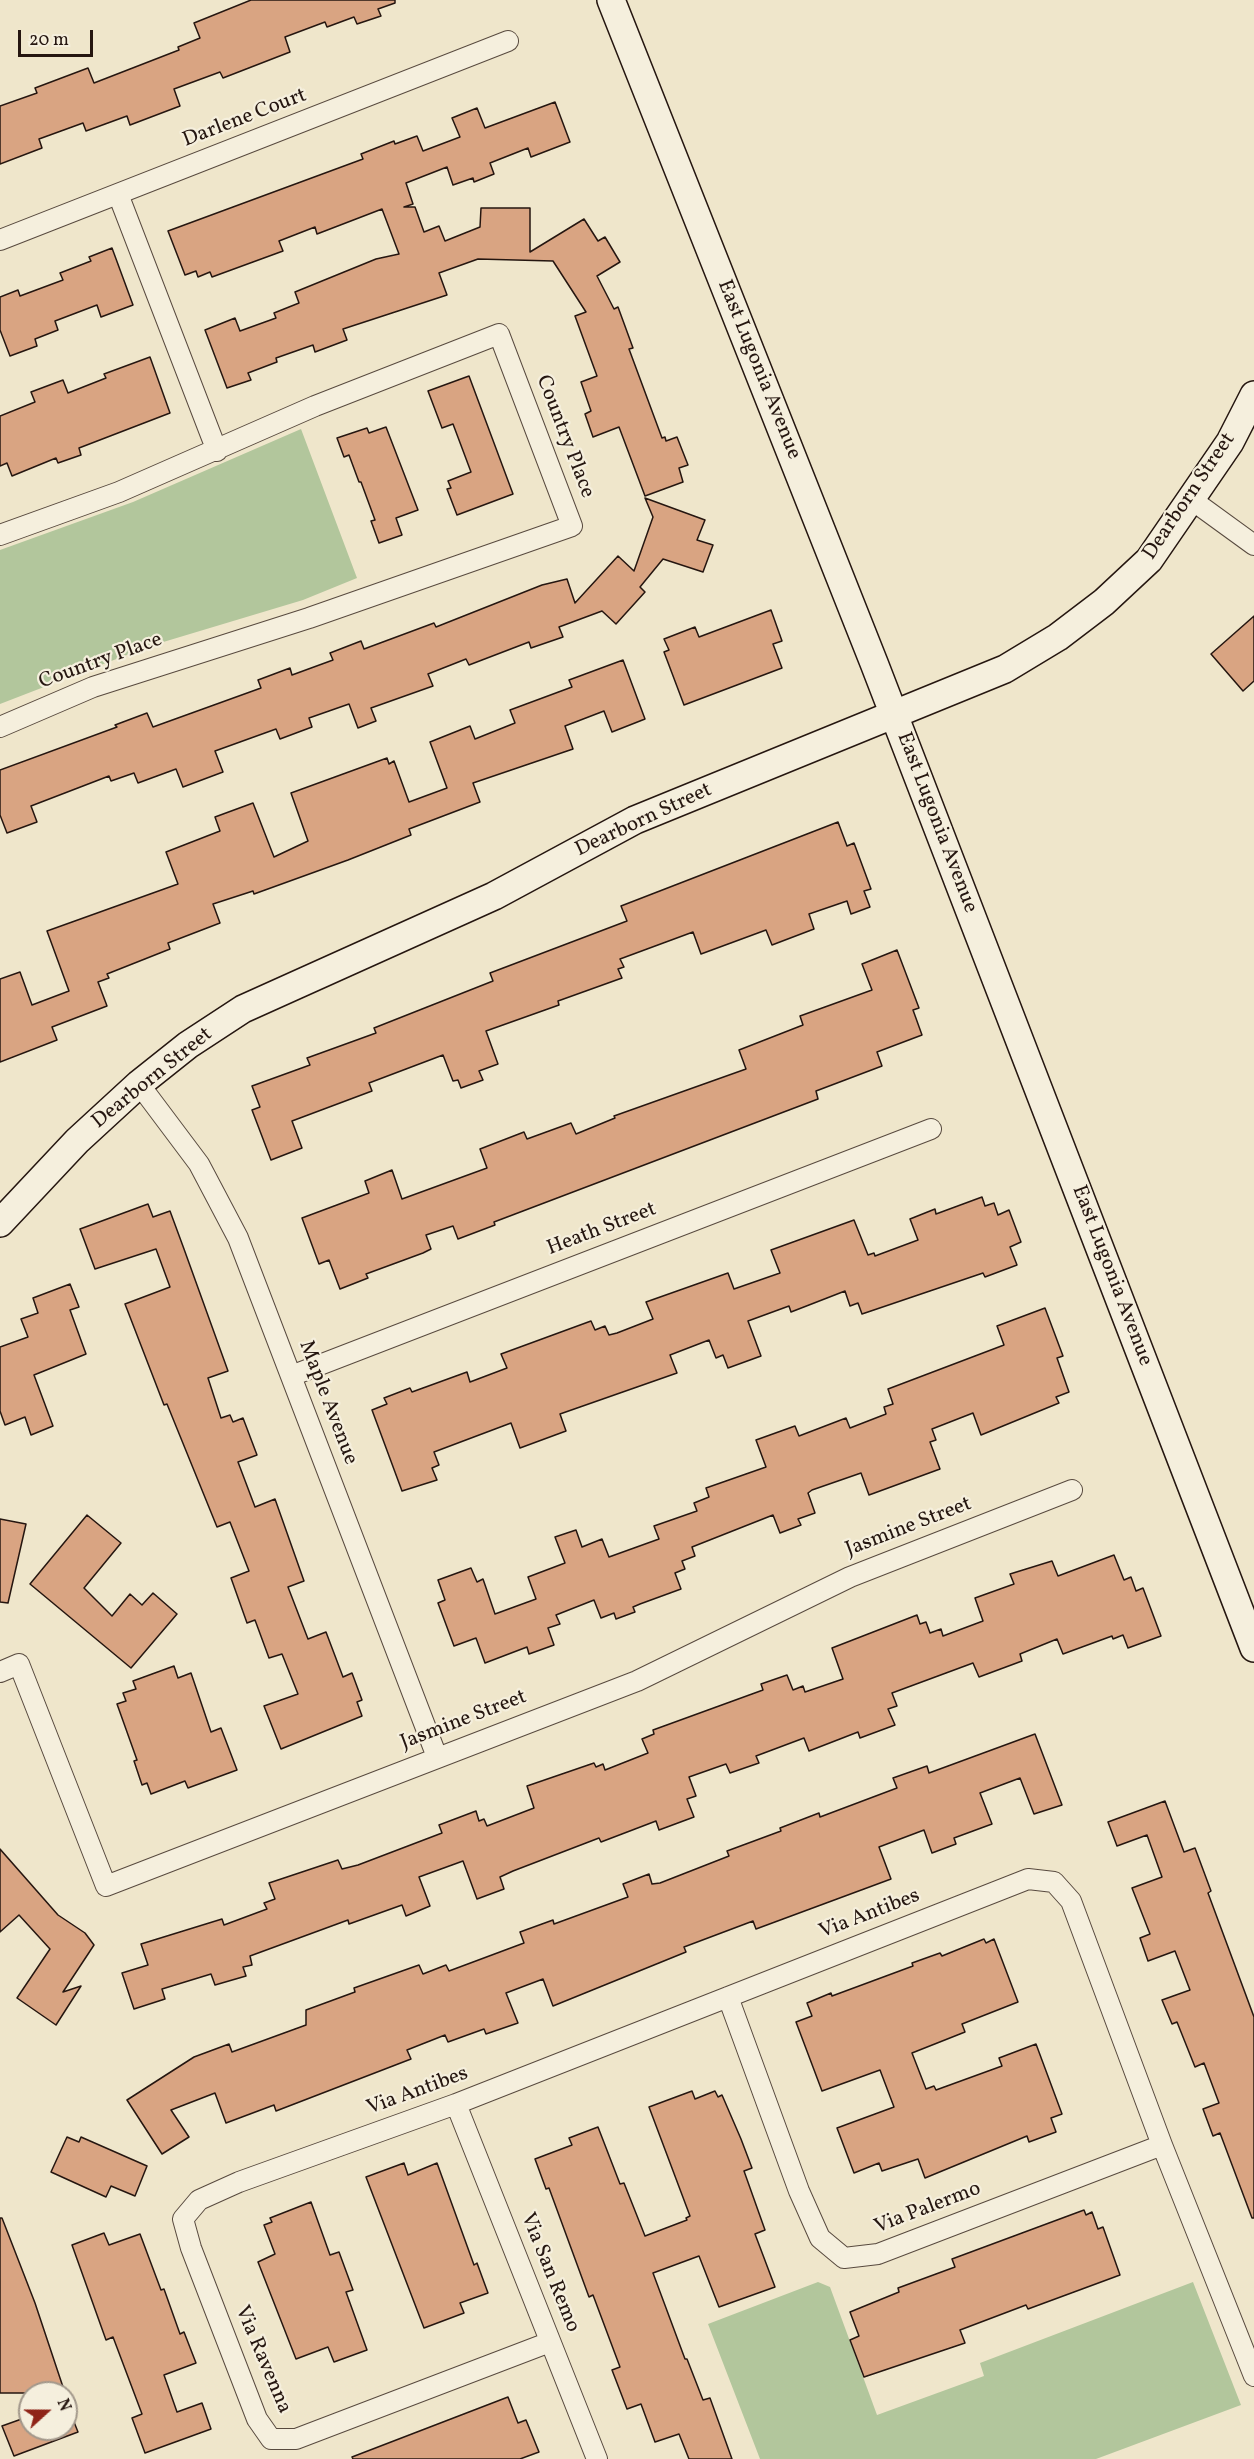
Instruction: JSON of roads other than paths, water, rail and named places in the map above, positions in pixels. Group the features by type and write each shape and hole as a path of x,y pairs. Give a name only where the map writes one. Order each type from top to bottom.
{"main road":[{"name":"East Lugonia Avenue","path":"611,0 895,716 1254,1648"},
{"name":"Dearborn Street","path":"0,1223 77,1141 139,1084 188,1045 243,1009 494,896 635,820 895,716 1005,669 1058,637 1104,602 1149,560 1230,442 1254,395"}],"street":[{"name":"Darlene Court","path":"0,240 508,42"},
{"path":"118,194 217,451"},
{"name":"Country Place","path":"0,536 119,492 217,451 315,406 499,334 572,526 309,618 93,687 0,727"},
{"path":"1192,500 1254,545"},
{"name":"Maple Avenue","path":"139,1084 199,1164 243,1248 436,1757"},
{"name":"Heath Street","path":"291,1376 931,1129"},
{"name":"Jasmine Street","path":"0,1672 19,1664 106,1886 637,1681 850,1577 1072,1490"},
{"name":"Via Antibes","path":"239,2182 456,2104 1028,1879 1054,1882 1071,1901 1162,2145 1247,2340 1254,2376"},
{"name":"Via Palermo","path":"728,1997 799,2191 820,2238 844,2258 878,2254 1162,2145"},
{"name":"Via San Remo","path":"456,2104 597,2459"},
{"name":"Via Ravenna","path":"239,2182 199,2200 183,2219 191,2248 257,2419 271,2439 296,2439 550,2342"}]}
